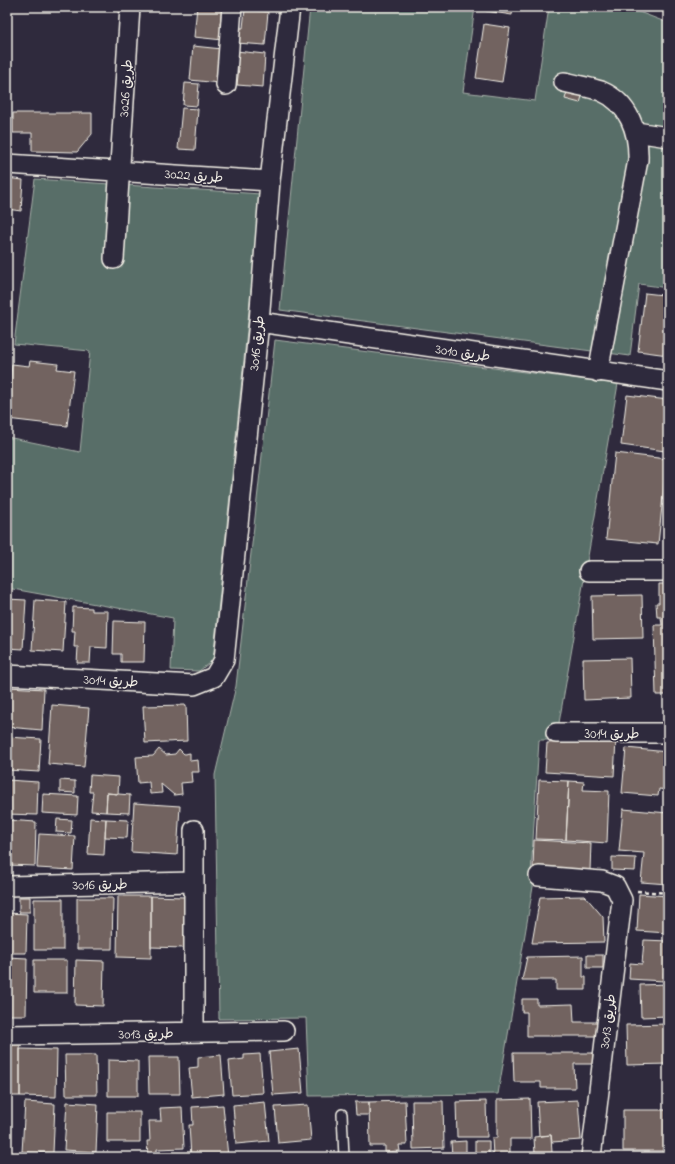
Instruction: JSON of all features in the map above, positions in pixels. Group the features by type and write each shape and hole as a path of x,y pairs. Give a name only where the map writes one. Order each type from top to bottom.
{"street":[{"name":"طريق 3026","path":"119,170 130,7"},
{"path":"226,85 232,7"},
{"name":"طريق 3016","path":"214,677 224,660 259,322 270,181 290,7"},
{"path":"564,82 601,92 614,100 626,111 636,132 639,146 638,160 598,372"},
{"path":"636,132 668,137"},
{"name":"طريق 3022","path":"7,164 119,170 270,181"},
{"path":"114,259 119,170"},
{"name":"طريق 3010","path":"259,322 598,372 668,380"},
{"path":"589,571 668,571"},
{"name":"طريق 3014","path":"7,675 194,684 214,677"},
{"name":"طريق 3014","path":"556,733 668,733"},
{"path":"194,830 194,1032"},
{"path":"539,876 602,880 616,888"},
{"name":"طريق 3016","path":"7,886 194,882"},
{"name":"طريق 3013","path":"591,1157 622,900 616,888"},
{"name":"طريق 3013","path":"7,1035 284,1031"}],"lane":[{"path":"342,1114 344,1157"}],"path":[{"path":"616,888 668,893"}],"green space":[{"path":"7,7 11,7 7,42"},
{"path":"310,7 475,7 463,92 535,101 549,7 626,7 668,23 668,288 639,284 630,356 280,310"},
{"path":"35,179 261,194 213,660 199,671 171,670 173,618 7,588 7,437 80,452 90,351 14,344"},
{"path":"275,340 618,384 556,740 539,740 531,874 535,875 498,1094 309,1096 306,1018 219,1019 215,775 236,686"}],"building":[{"path":"197,7 222,7 220,25 224,25 223,40 194,37"},
{"path":"487,7 513,7 512,15 486,11"},
{"path":"245,9 268,12 265,45 236,43 238,28 243,28"},
{"path":"484,24 510,28 502,82 476,78"},
{"path":"193,46 222,49 219,83 190,80"},
{"path":"236,51 265,54 263,87 237,85 239,67 235,67"},
{"path":"185,83 199,84 197,106 183,105"},
{"path":"568,88 583,93 580,103 565,99"},
{"path":"182,108 198,109 195,150 178,149"},
{"path":"13,113 92,113 92,134 77,152 32,151 32,133 13,133"},
{"path":"7,178 23,180 21,211 7,209"},
{"path":"664,292 668,292 668,355 638,351 645,293 663,295"},
{"path":"30,361 58,364 57,369 74,371 67,426 7,419 12,364 29,366"},
{"path":"627,395 668,400 668,425 665,451 621,445"},
{"path":"615,453 667,459 658,544 606,539"},
{"path":"659,584 668,584 668,695 656,695 654,625 662,625 661,617 657,617 656,603 659,603"},
{"path":"642,595 643,638 593,639 592,596"},
{"path":"7,599 26,600 23,649 7,648"},
{"path":"35,600 66,602 63,652 32,650"},
{"path":"73,607 92,608 92,611 108,611 107,648 91,647 90,663 77,663 78,647 74,647 75,631 72,631"},
{"path":"114,621 145,622 144,662 121,662 121,654 113,654"},
{"path":"630,658 631,698 584,700 583,659"},
{"path":"7,687 44,689 42,730 7,727"},
{"path":"52,705 89,708 84,767 48,764"},
{"path":"186,705 187,741 145,743 143,706"},
{"path":"7,737 41,739 39,772 7,770"},
{"path":"616,740 614,776 545,772 547,743"},
{"path":"626,748 668,752 668,790 659,789 658,796 622,793"},
{"path":"159,749 166,755 175,754 179,749 184,754 190,753 190,761 198,760 199,772 191,772 192,782 181,783 182,794 174,795 161,784 162,793 150,794 149,782 138,783 136,757 153,756"},
{"path":"90,775 119,777 118,794 107,793 106,812 91,811 93,792 89,792"},
{"path":"7,780 38,782 37,815 7,814"},
{"path":"60,780 75,781 75,793 60,792"},
{"path":"539,780 569,781 566,840 536,839"},
{"path":"569,781 584,782 583,790 609,791 607,843 566,840"},
{"path":"107,793 130,795 129,813 106,812"},
{"path":"43,794 78,796 77,815 42,813"},
{"path":"134,803 180,806 177,855 131,852"},
{"path":"623,809 668,813 668,884 641,882 644,853 619,851"},
{"path":"90,818 106,819 104,855 88,854"},
{"path":"57,819 72,820 71,833 56,832"},
{"path":"106,819 128,820 127,838 105,837"},
{"path":"7,820 36,822 35,866 7,865"},
{"path":"39,834 75,836 73,870 37,868"},
{"path":"534,840 591,843 590,870 533,867"},
{"path":"612,857 636,858 635,871 612,870"},
{"path":"639,894 668,896 668,933 637,931"},
{"path":"118,896 151,896 151,958 117,957"},
{"path":"151,896 184,897 184,948 151,947"},
{"path":"585,896 603,917 604,942 532,943 540,897"},
{"path":"19,897 30,897 30,912 19,912"},
{"path":"77,898 113,898 112,949 77,949"},
{"path":"34,899 63,899 63,950 34,950"},
{"path":"7,913 27,914 26,953 7,953"},
{"path":"644,940 668,941 668,972 664,972 664,981 629,979 630,963 642,964"},
{"path":"587,955 603,955 603,968 587,968"},
{"path":"583,956 583,977 586,977 586,990 556,990 556,980 522,980 527,957"},
{"path":"7,957 27,958 26,1015 7,1015"},
{"path":"34,960 67,960 67,993 34,993"},
{"path":"76,960 104,961 103,1006 75,1005"},
{"path":"668,984 668,1016 641,1017 640,985"},
{"path":"522,999 537,999 537,1005 573,1004 574,1022 598,1022 598,1036 527,1036 527,1012 522,1012"},
{"path":"668,1024 668,1064 627,1065 626,1025"},
{"path":"10,1040 20,1041 20,1096 7,1096 7,1056 10,1056"},
{"path":"20,1049 57,1050 56,1097 20,1096"},
{"path":"299,1049 303,1093 273,1095 269,1052"},
{"path":"513,1053 593,1053 593,1064 574,1064 575,1088 541,1088 541,1082 514,1082"},
{"path":"260,1054 263,1093 232,1095 229,1061 244,1059 244,1055"},
{"path":"65,1055 96,1055 97,1095 66,1095"},
{"path":"221,1055 224,1094 192,1097 189,1068 198,1067 198,1057"},
{"path":"148,1057 179,1057 180,1094 149,1094"},
{"path":"108,1060 138,1061 138,1096 108,1096"},
{"path":"530,1099 531,1139 510,1139 510,1155 493,1155 492,1138 497,1138 497,1100"},
{"path":"578,1100 581,1140 552,1142 551,1135 539,1136 537,1102"},
{"path":"405,1101 407,1145 399,1145 400,1151 385,1152 385,1146 370,1146 369,1102"},
{"path":"412,1101 443,1101 444,1148 413,1149"},
{"path":"486,1101 487,1137 457,1137 456,1102"},
{"path":"25,1102 55,1104 53,1153 22,1152"},
{"path":"67,1102 98,1104 96,1152 64,1150"},
{"path":"265,1102 269,1141 236,1144 233,1105"},
{"path":"355,1102 369,1102 369,1115 356,1115"},
{"path":"223,1105 228,1157 191,1157 189,1125 193,1125 192,1107"},
{"path":"308,1105 311,1140 278,1143 275,1107"},
{"path":"182,1107 184,1148 157,1149 157,1156 148,1157 147,1141 150,1141 149,1121 161,1121 160,1108"},
{"path":"623,1110 668,1110 668,1151 623,1151"},
{"path":"107,1112 140,1112 140,1142 107,1142"},
{"path":"551,1135 552,1153 535,1154 534,1137"},
{"path":"466,1141 466,1156 452,1156 451,1142"},
{"path":"475,1141 489,1141 489,1155 475,1155"}]}
